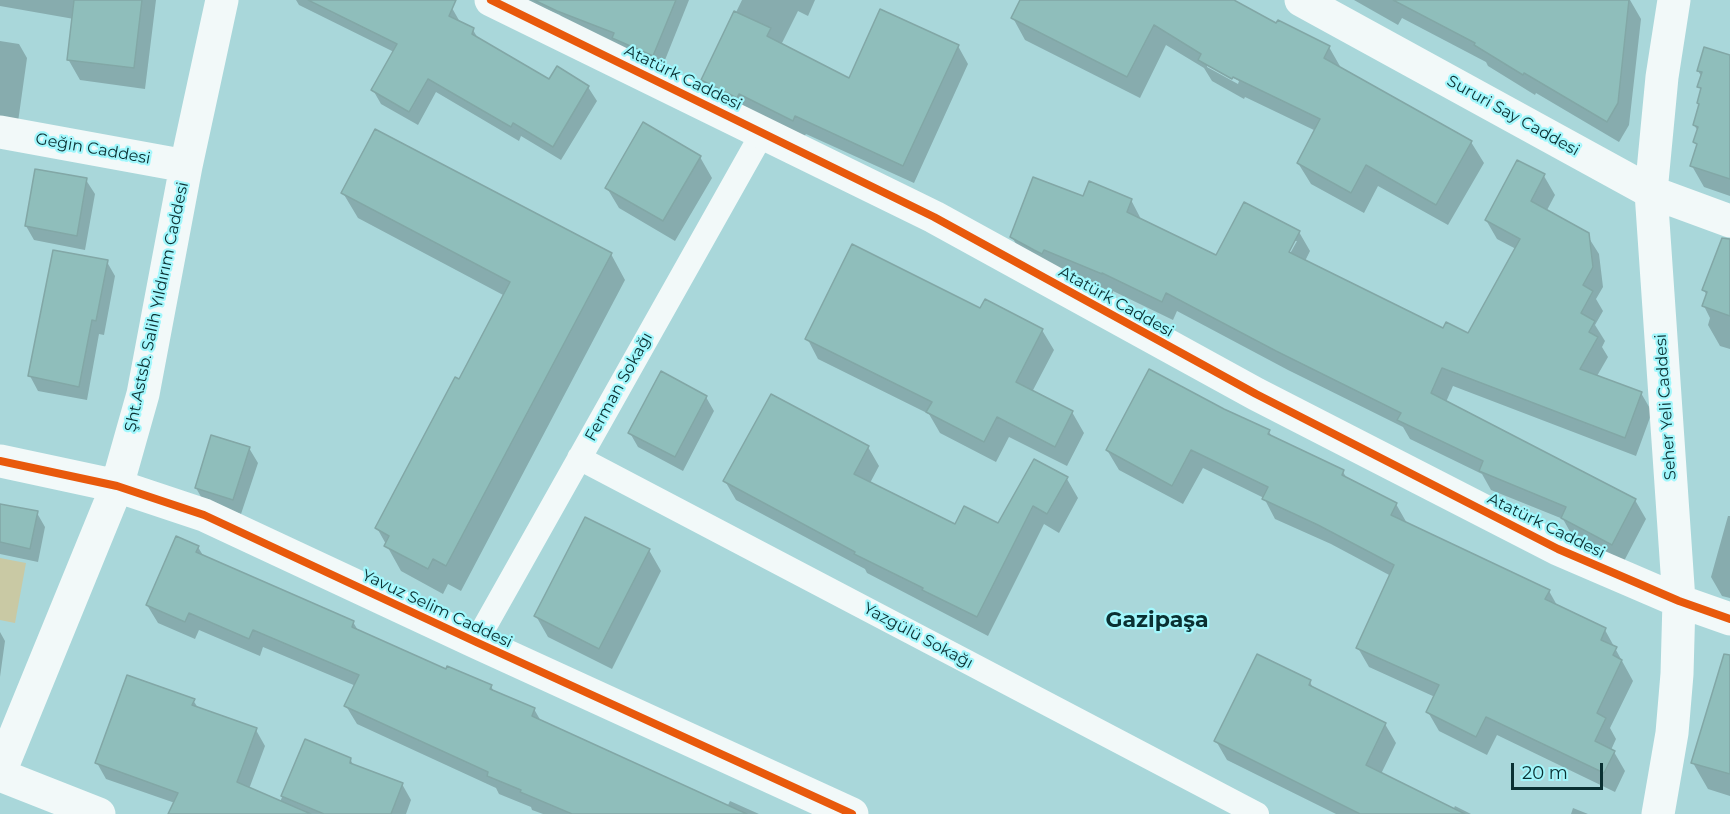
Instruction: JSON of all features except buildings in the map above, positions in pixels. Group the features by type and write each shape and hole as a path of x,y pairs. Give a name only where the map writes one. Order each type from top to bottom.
{"street":[{"name":"Şht.Astsb. Salih Yıldırım Caddesi","path":"0,774 117,486 143,394 186,166 222,0"},
{"name":"Atatürk Caddesi","path":"491,0 934,217 1256,394 1558,549 1679,601 1730,619"},
{"name":"Sururi Say Caddesi","path":"1300,0 1651,192 1730,221"},
{"name":"Seher Yeli Caddesi","path":"1658,814 1672,732 1677,674 1679,601 1651,192 1660,87 1674,0"},
{"name":"Geğin Caddesi","path":"0,132 186,166"},
{"name":"Ferman Sokağı","path":"476,642 763,132"},
{"name":"Yazgülü Sokağı","path":"579,458 1257,814"},
{"name":"Yavuz Selim Caddesi","path":"0,461 117,486 204,515 852,814"},
{"path":"0,774 99,814"}],"green space":[{"path":"0,558 26,563 15,623 0,620"}],"cycle path":[{"path":"491,0 934,217 1256,394 1558,549 1679,601 1730,619"},
{"path":"0,461 117,486 204,515 852,814"}],"district":[{"name":"Gazipaşa","path":"1157,621"}]}
